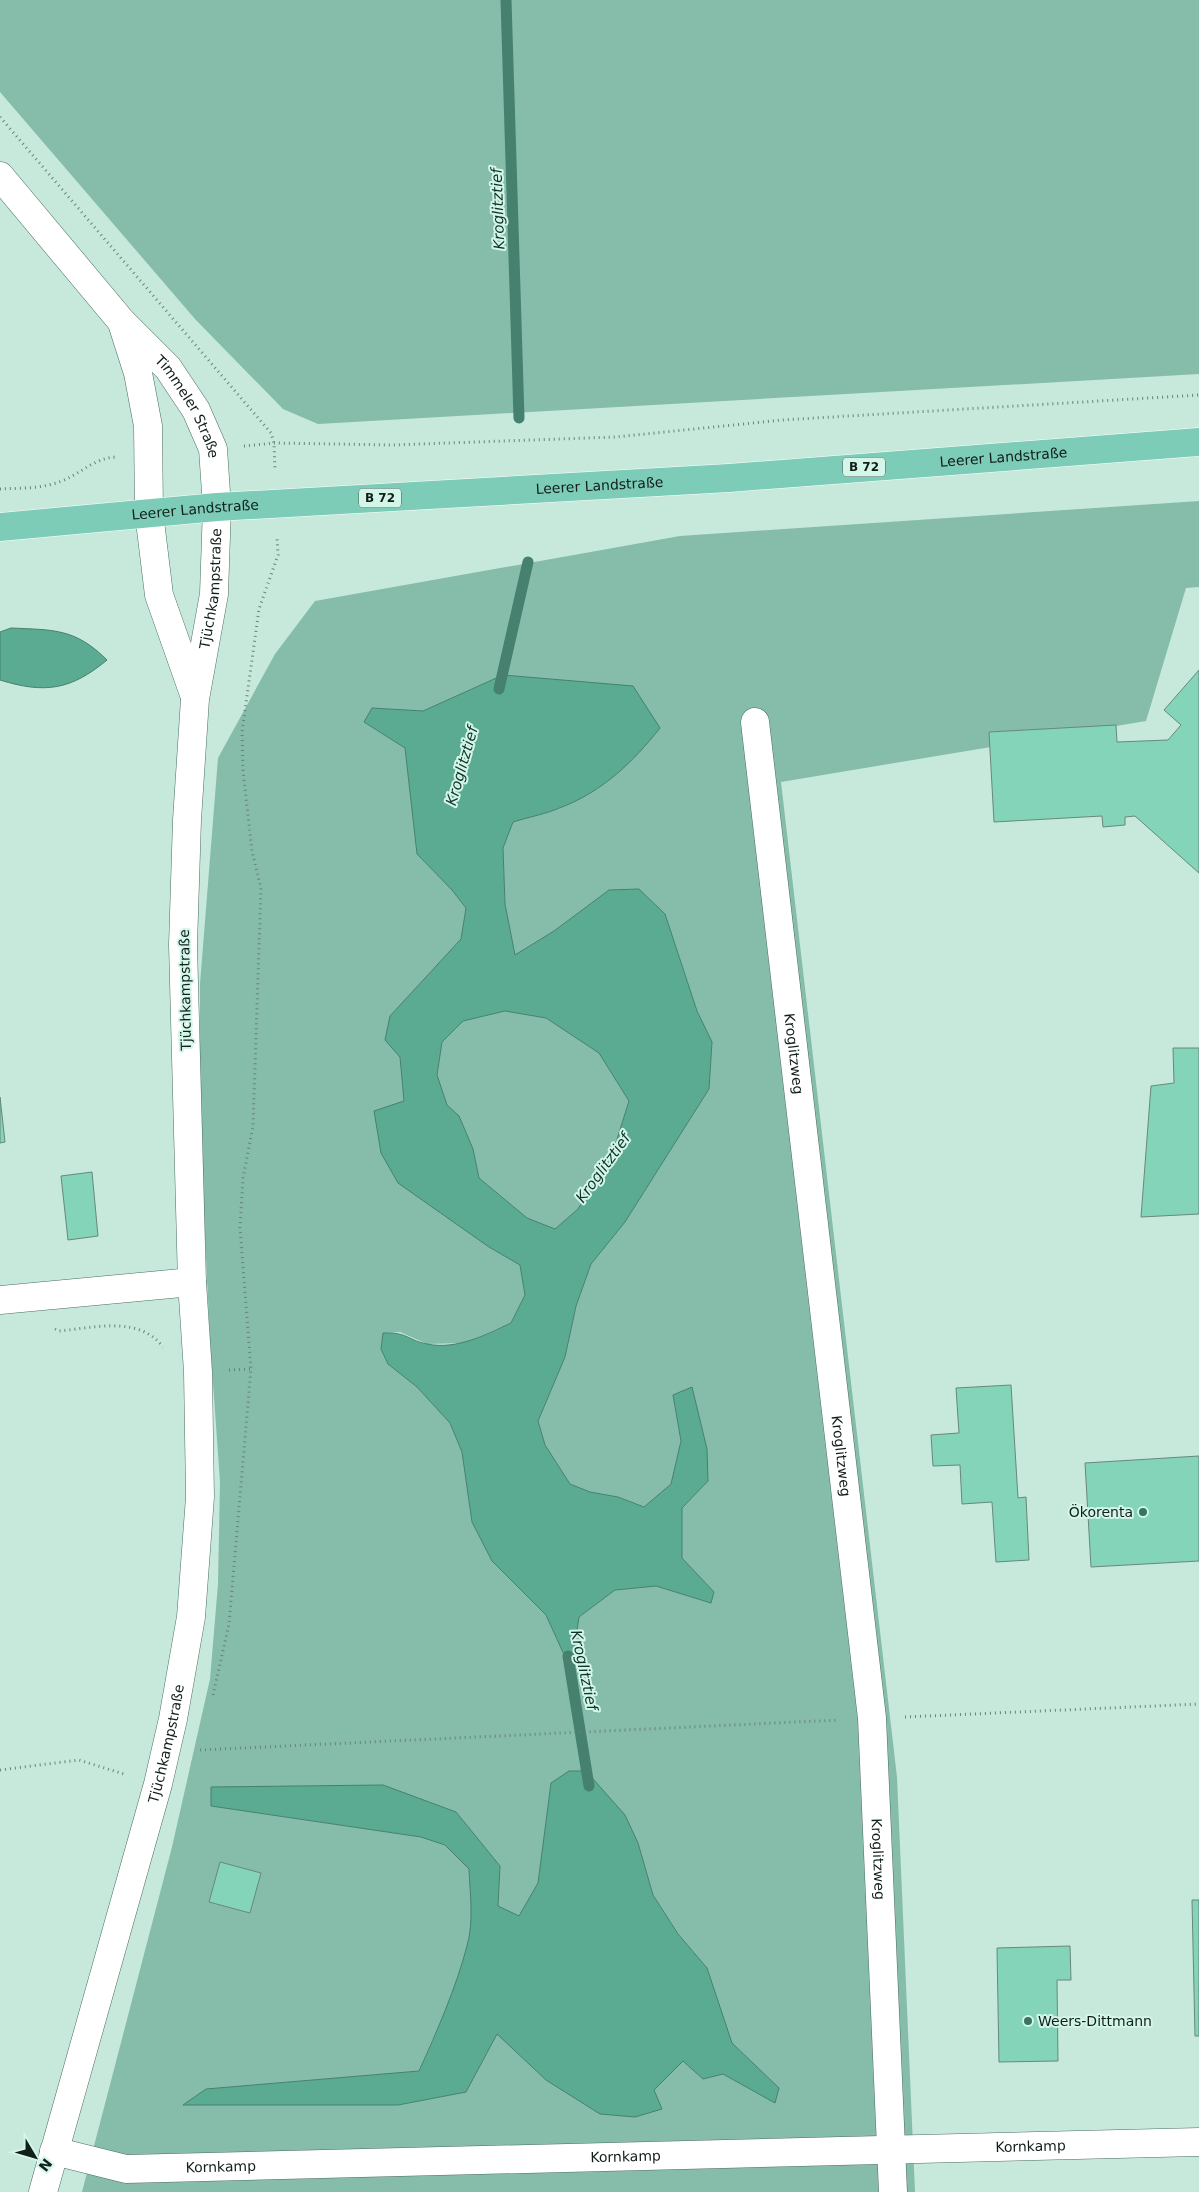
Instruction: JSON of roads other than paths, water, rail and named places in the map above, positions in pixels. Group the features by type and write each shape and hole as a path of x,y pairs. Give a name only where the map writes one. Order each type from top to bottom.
{"main road":[{"name":"Leerer Landstraße","path":"0,526 217,507 729,478 1199,442"}],"street":[{"name":"Timmeler Straße","path":"0,176 122,322 168,368 196,410 213,450 217,507"},
{"name":"Timmeler Straße","path":"122,322 138,373 148,426 149,513"},
{"name":"Tjüchkampstraße","path":"43,2192 154,1800 173,1719 190,1616 200,1497 198,1372 192,1282 183,945 195,699 214,594 217,507"},
{"name":"Tjüchkampstraße","path":"149,513 159,596 195,699"},
{"name":"Kroglitzweg","path":"755,722 872,1718 893,2192"},
{"path":"12,1299 192,1282"},
{"name":"Kornkamp","path":"54,2152 126,2169 1199,2142"}],"water":[{"path":"11,628 39,629 74,636 107,660 81,678 57,686 31,687 0,680 0,632"},
{"path":"503,675 633,686 660,728 650,740 628,764 591,793 544,814 513,822 503,848 505,904 515,955 554,931 609,890 639,889 665,914 697,1011 712,1042 709,1089 625,1222 591,1264 576,1306 565,1357 538,1421 545,1445 570,1484 590,1492 618,1497 644,1507 671,1484 681,1441 673,1395 692,1387 707,1449 708,1481 682,1508 682,1558 714,1592 711,1603 656,1586 615,1590 579,1617 571,1670 546,1615 492,1561 472,1522 462,1452 450,1423 417,1387 388,1364 381,1349 383,1333 403,1335 427,1344 438,1345 449,1345 471,1340 511,1323 525,1295 520,1265 489,1247 398,1183 381,1153 374,1111 404,1101 400,1057 385,1040 390,1016 461,939 466,908 452,890 417,854 405,748 364,722 372,708 423,711","holes":["505,1011 546,1018 599,1053 629,1101 613,1152 578,1209 555,1229 527,1218 479,1178 473,1149 459,1116 447,1105 437,1075 442,1042 463,1021"]},
{"path":"569,1771 586,1771 625,1815 638,1843 653,1895 678,1934 707,1968 732,2043 779,2088 775,2103 723,2074 703,2079 683,2061 654,2090 662,2109 635,2117 600,2114 546,2080 497,2034 466,2092 398,2105 183,2105 206,2089 419,2071 463,1962 470,1927 469,1869 445,1845 421,1837 211,1806 211,1787 383,1785 456,1812 500,1866 498,1906 519,1916 538,1883 551,1783"}],"waterway":[{"name":"Kroglitztief","path":"506,0 519,418"},
{"name":"Kroglitztief","path":"499,689 528,562"},
{"name":"Kroglitztief","path":"568,1656 589,1786"}],"place":[{"name":"Ökorenta","path":"1143,1512"},
{"name":"Weers-Dittmann","path":"1028,2021"}]}
